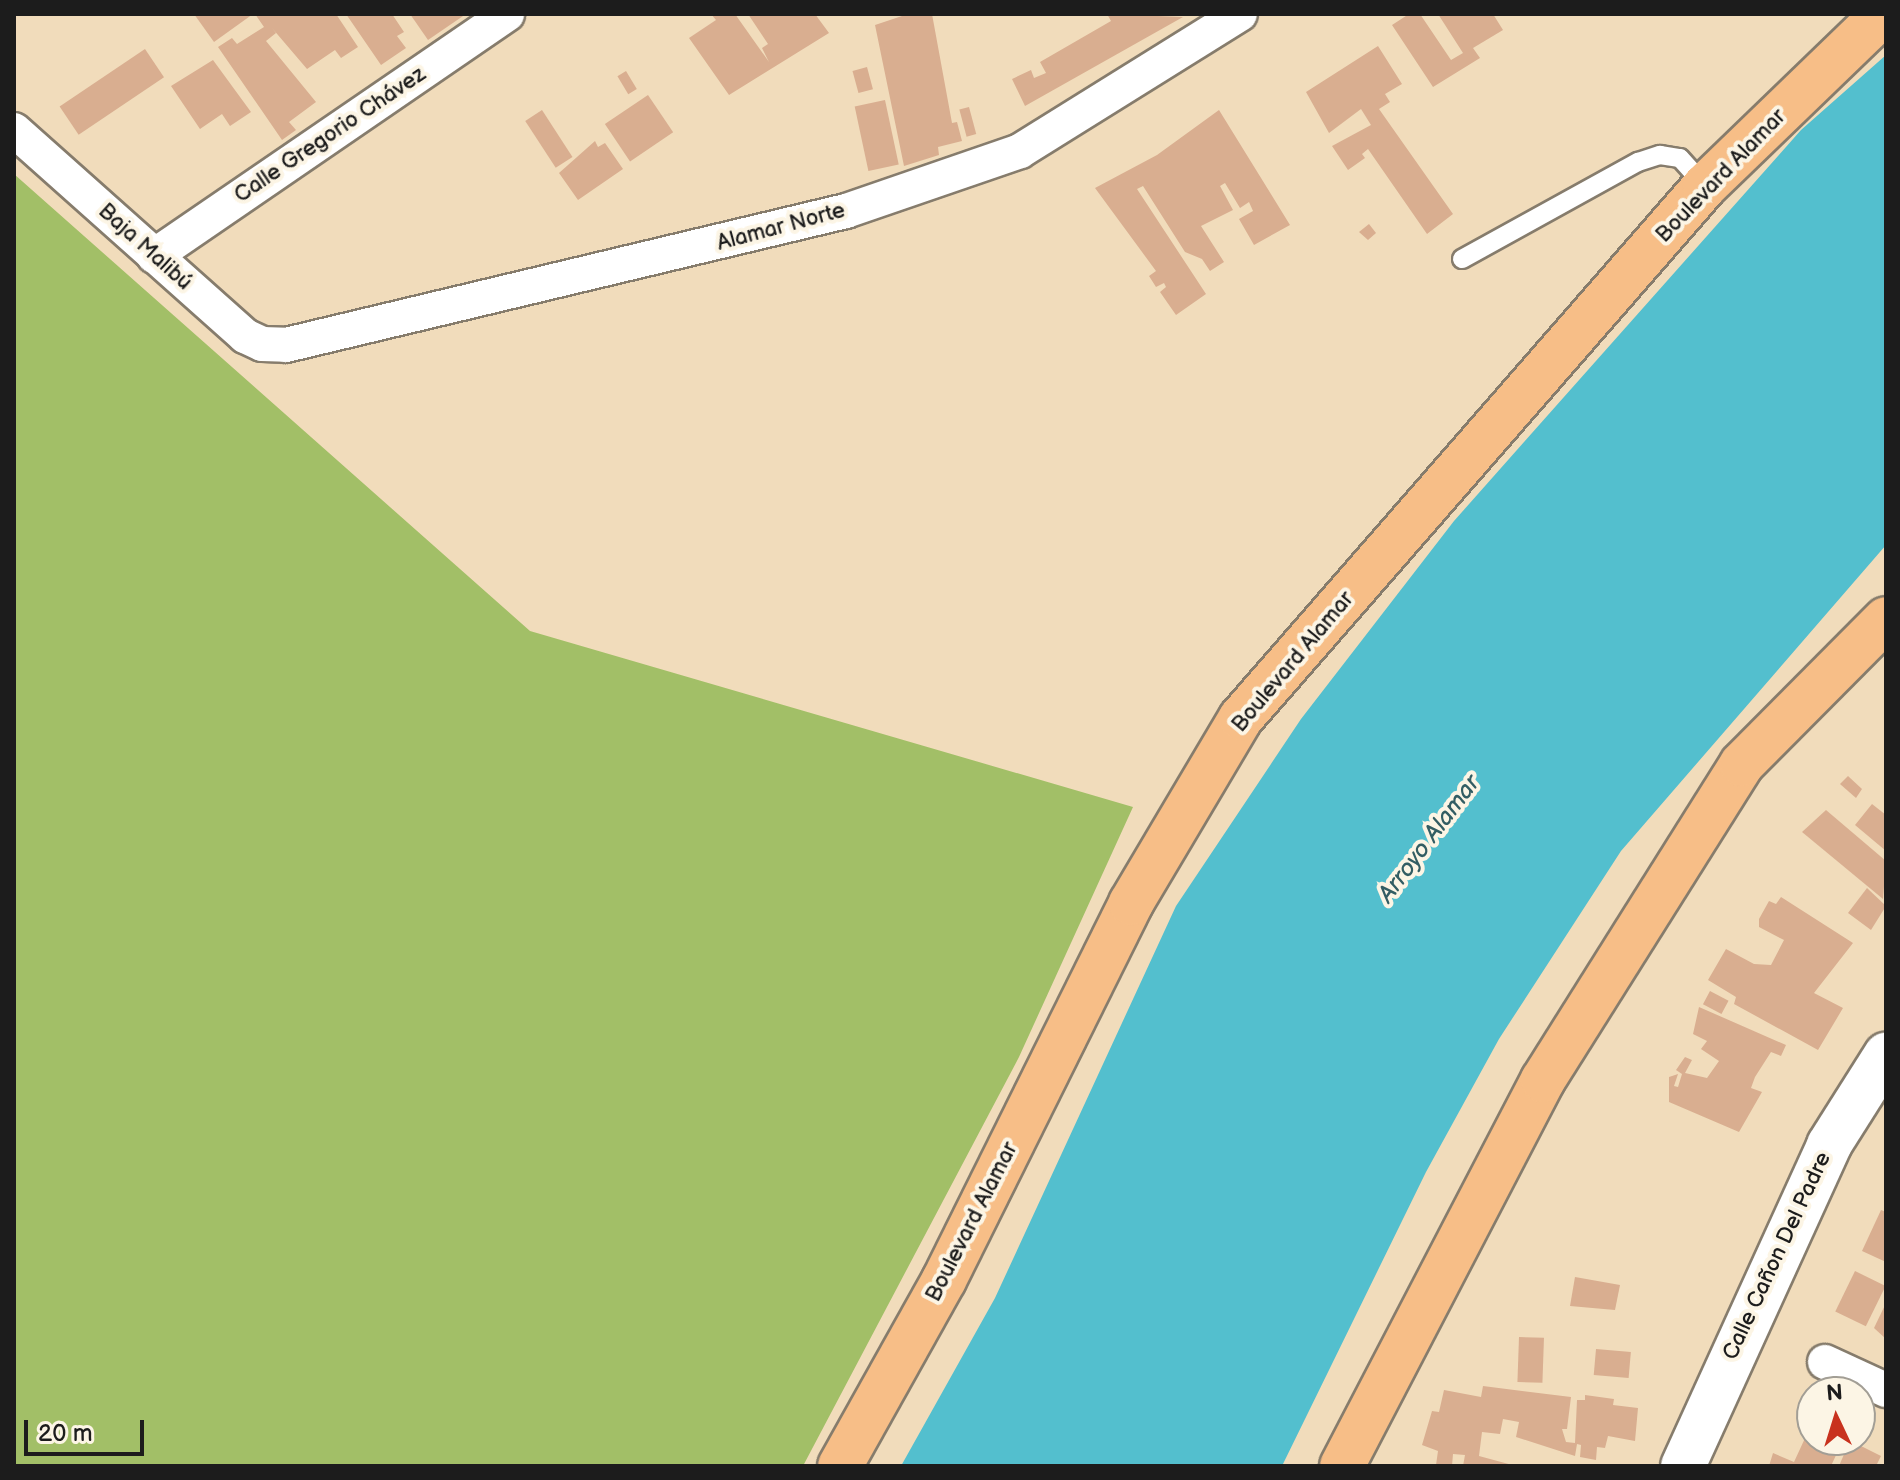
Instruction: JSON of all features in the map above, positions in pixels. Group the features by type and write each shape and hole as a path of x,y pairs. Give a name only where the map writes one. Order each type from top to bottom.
{"highway":[{"name":"Boulevard Alamar","path":"840,1466 944,1280 1131,903 1241,718 1705,186 1883,14"},
{"path":"1342,1466 1543,1080 1742,764 1886,619"}],"street":[{"name":"Calle Gregorio Chávez","path":"154,256 507,14"},
{"name":"Alamar Norte","path":"286,345 846,211 1020,151 1240,14"},
{"name":"Baja Malibú","path":"14,130 245,336 262,344 286,345"},
{"name":"Calle Cañon Del Padre","path":"1683,1466 1829,1145 1886,1055"},
{"path":"1825,1362 1886,1390"}],"lane":[{"path":"1462,259 1638,162 1660,155 1680,158 1705,186"}],"green space":[{"path":"14,174 530,631 1133,807 1019,1057 803,1466 14,1466"}],"water":[{"name":"Arroyo Alamar","path":"1886,55 1886,545 1621,851 1499,1039 1426,1172 1282,1466 901,1466 995,1298 1176,906 1301,719 1454,521 1801,130"}],"building":[{"path":"194,14 253,14 214,42"},
{"path":"255,14 336,14 358,47 341,58 335,50 307,69 272,28 276,33 266,41 316,102 289,122 296,130 282,140 218,47 232,38 237,44 264,27"},
{"path":"346,14 392,14 404,32 397,36 406,48 381,65"},
{"path":"410,14 466,14 428,40"},
{"path":"711,14 735,14 769,62 762,48 768,44 748,14 815,14 829,33 729,95 689,38 716,20"},
{"path":"908,14 932,14 952,123 957,122 962,141 938,147 939,155 904,166 875,25"},
{"path":"1107,14 1183,17 1025,106 1012,79 1031,70 1034,78 1046,73 1040,62 1111,21"},
{"path":"1409,14 1420,14 1451,60 1463,53 1438,14 1493,14 1503,30 1473,48 1480,58 1433,87 1392,25"},
{"path":"1378,46 1402,84 1385,94 1390,102 1379,109 1453,214 1427,234 1368,149 1362,154 1365,158 1348,170 1332,146 1371,125 1361,109 1329,133 1306,92"},
{"path":"145,49 164,77 79,135 60,107"},
{"path":"213,60 251,112 230,126 222,114 200,129 171,86"},
{"path":"867,67 873,89 858,93 853,71"},
{"path":"626,71 637,89 628,94 617,76"},
{"path":"648,95 673,132 630,161 605,124"},
{"path":"885,100 899,165 868,171 855,106"},
{"path":"969,107 976,134 967,137 959,110"},
{"path":"542,110 572,157 556,168 525,121"},
{"path":"1219,110 1290,225 1254,245 1239,219 1253,211 1249,202 1240,208 1225,183 1220,186 1233,210 1201,226 1224,262 1210,271 1202,259 1185,252 1143,186 1137,189 1206,294 1176,315 1160,292 1166,287 1164,283 1156,287 1149,276 1156,271 1095,188 1157,155"},
{"path":"595,141 598,147 605,143 623,169 578,200 559,173"},
{"path":"1369,224 1376,233 1368,240 1359,232"},
{"path":"1848,776 1862,789 1856,798 1840,784"},
{"path":"1872,804 1886,815 1886,851 1855,825"},
{"path":"1826,810 1886,861 1883,899 1802,832"},
{"path":"1867,888 1886,906 1871,930 1848,913"},
{"path":"1781,897 1853,943 1814,993 1843,1008 1818,1050 1734,1004 1736,997 1708,980 1726,949 1754,964 1771,965 1784,940 1759,927 1759,919 1769,901 1776,904"},
{"path":"1710,991 1729,1001 1721,1014 1703,1004"},
{"path":"1699,1007 1786,1045 1781,1056 1771,1052 1755,1077 1751,1088 1762,1092 1739,1132 1669,1102 1669,1077 1678,1074 1674,1086 1678,1087 1682,1074 1676,1070 1685,1057 1692,1060 1685,1073 1707,1078 1719,1061 1701,1049 1707,1041 1693,1034"},
{"path":"1881,1210 1886,1212 1886,1262 1862,1251"},
{"path":"1855,1271 1886,1286 1866,1326 1835,1311"},
{"path":"1575,1277 1620,1285 1615,1310 1570,1306"},
{"path":"1886,1303 1886,1339 1874,1328"},
{"path":"1519,1337 1544,1338 1542,1383 1517,1382"},
{"path":"1596,1349 1631,1352 1629,1378 1594,1375"},
{"path":"1483,1386 1571,1397 1567,1429 1562,1429 1566,1442 1575,1443 1577,1400 1585,1400 1585,1395 1614,1399 1613,1405 1638,1408 1635,1441 1608,1436 1605,1448 1597,1447 1596,1460 1580,1457 1581,1445 1577,1444 1575,1456 1516,1437 1519,1422 1503,1419 1500,1434 1482,1432 1479,1456 1516,1466 1463,1466 1465,1455 1453,1454 1452,1466 1436,1465 1438,1451 1422,1445 1432,1411 1439,1412 1444,1390 1481,1397"},
{"path":"1773,1453 1794,1462 1797,1456 1836,1456 1831,1466 1769,1466"},
{"path":"1876,1454 1881,1456 1876,1466 1839,1466 1843,1456 1876,1456"}]}
